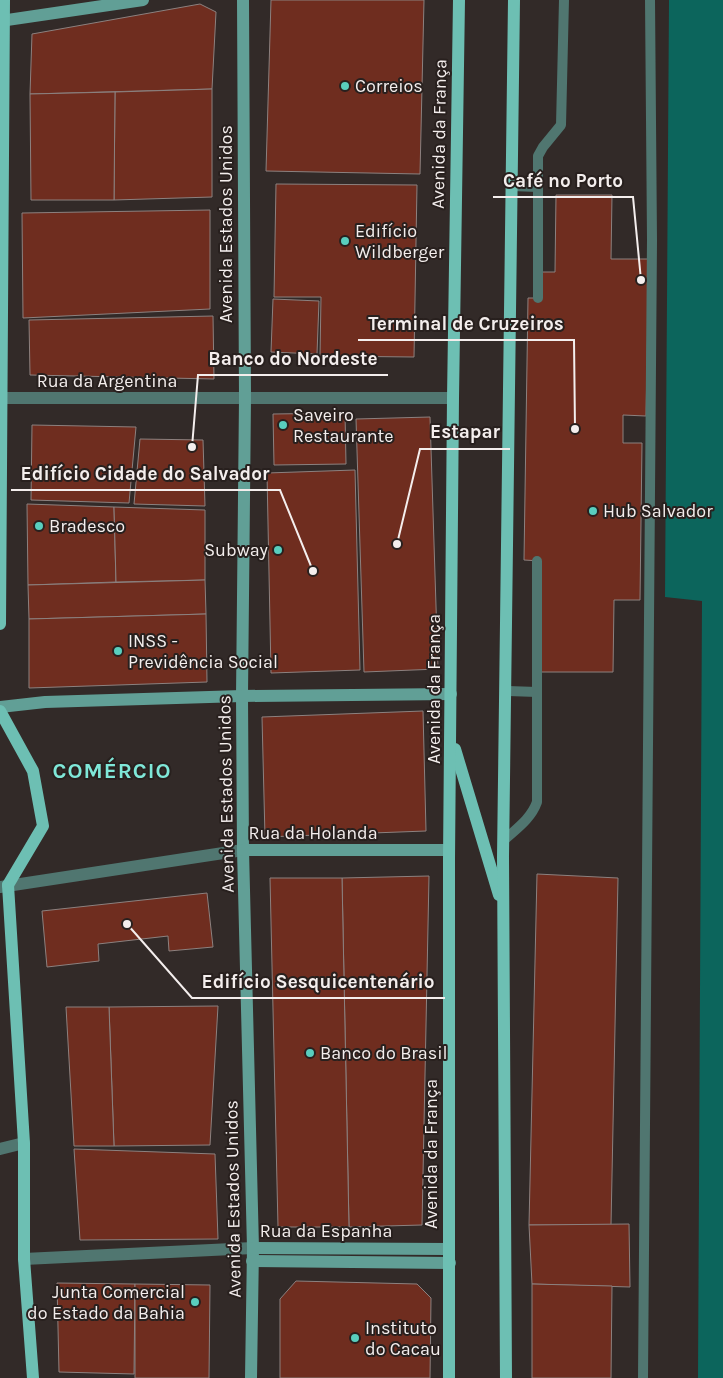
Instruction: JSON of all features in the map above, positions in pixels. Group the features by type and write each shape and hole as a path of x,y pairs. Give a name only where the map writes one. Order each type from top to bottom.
{"main road":[{"path":"0,624 1,146 2,20 4,0"},
{"path":"2,20 143,0"},
{"name":"Avenida Estados Unidos","path":"243,0 245,398 242,696 243,850 253,1248 251,1378"},
{"name":"Avenida da França","path":"449,1378 449,850 459,0"},
{"path":"506,1378 503,841 514,0"},
{"path":"0,707 44,702 242,696 451,694"},
{"path":"0,711 34,771 43,826 3,883 24,1143 24,1259 33,1378"},
{"path":"451,737 504,912"},
{"name":"Rua da Holanda","path":"243,850 449,850"},
{"name":"Rua da Espanha","path":"253,1248 448,1249"},
{"name":"Rua da Espanha","path":"252,1261 450,1264"}],"street":[{"name":"Rua da Argentina","path":"0,398 453,398"},
{"name":"Rua da Holanda","path":"3,883 243,850"},
{"path":"0,1149 24,1143"},
{"name":"Rua da Espanha","path":"24,1259 253,1248"}],"lane":[{"path":"538,298 538,156 561,125 564,0"},
{"path":"643,1378 652,240 650,0"},
{"path":"511,186 538,187"},
{"path":"503,841 534,812 537,802 537,561"},
{"path":"505,691 537,692"}],"water":[{"path":"669,0 723,0 723,1378 698,1378 702,601 665,597"}],"building":[{"name":"Correios","path":"271,0 424,0 420,174 266,171"},
{"path":"200,4 216,12 212,89 30,94 32,34"},
{"path":"212,89 212,197 114,200 115,92"},
{"path":"115,92 114,200 31,200 30,94"},
{"name":"Edifício Wildberger","path":"276,184 417,185 414,357 320,356 321,297 274,297"},
{"path":"556,195 612,195 611,259 649,259 646,416 623,415 623,443 642,443 640,600 614,600 613,672 540,672 541,561 524,560 528,298 538,298 542,272 555,272"},
{"path":"210,210 210,309 23,318 22,213"},
{"path":"273,299 319,301 317,354 271,352"},
{"path":"213,316 214,379 30,375 29,320"},
{"path":"345,413 346,464 274,465 273,414"},
{"path":"430,417 438,669 364,672 356,419"},
{"path":"32,425 136,427 129,503 31,500"},
{"path":"140,439 203,440 205,506 134,504"},
{"path":"355,470 360,670 271,673 267,473"},
{"path":"27,504 114,507 116,582 28,585"},
{"path":"114,507 205,510 205,580 116,582"},
{"path":"205,580 206,614 29,619 28,585"},
{"name":"INSS - Previdência Social","path":"206,614 207,682 29,688 29,619"},
{"path":"423,711 426,831 265,837 262,717"},
{"path":"537,874 618,878 611,1225 529,1225"},
{"path":"429,876 422,1225 349,1227 342,878"},
{"name":"Banco do Brasil","path":"270,878 342,878 349,1227 278,1227"},
{"path":"207,893 213,947 169,951 168,936 98,944 99,961 47,967 42,911"},
{"path":"218,1006 210,1145 114,1146 109,1007"},
{"path":"66,1007 109,1007 114,1146 74,1146"},
{"path":"74,1149 215,1154 218,1239 80,1240"},
{"path":"629,1224 630,1287 532,1284 529,1225"},
{"name":"Instituto do Cacau","path":"296,1281 417,1284 431,1298 430,1378 280,1378 280,1299"},
{"path":"57,1283 135,1284 134,1374 59,1372"},
{"path":"135,1284 210,1285 209,1378 135,1378"},
{"path":"532,1284 612,1286 611,1378 532,1378"}],"place":[{"name":"Correios","path":"345,86"},
{"name":"Edifício Wildberger","path":"345,241"},
{"name":"Café no Porto","path":"641,280"},
{"name":"Saveiro Restaurante","path":"283,425"},
{"name":"Terminal de Cruzeiros","path":"575,429"},
{"name":"Banco do Nordeste","path":"192,447"},
{"name":"Hub Salvador","path":"593,511"},
{"name":"Bradesco","path":"39,526"},
{"name":"Estapar","path":"397,544"},
{"name":"Subway","path":"278,550"},
{"name":"Edifício Cidade do Salvador","path":"313,571"},
{"name":"INSS - Previdência Social","path":"118,651"},
{"name":"Edifício Sesquicentenário","path":"127,924"},
{"name":"Banco do Brasil","path":"310,1053"},
{"name":"Junta Comercial do Estado da Bahia","path":"195,1302"},
{"name":"Instituto do Cacau","path":"355,1338"}],"district":[{"name":"COMÉRCIO","path":"112,771"}]}
